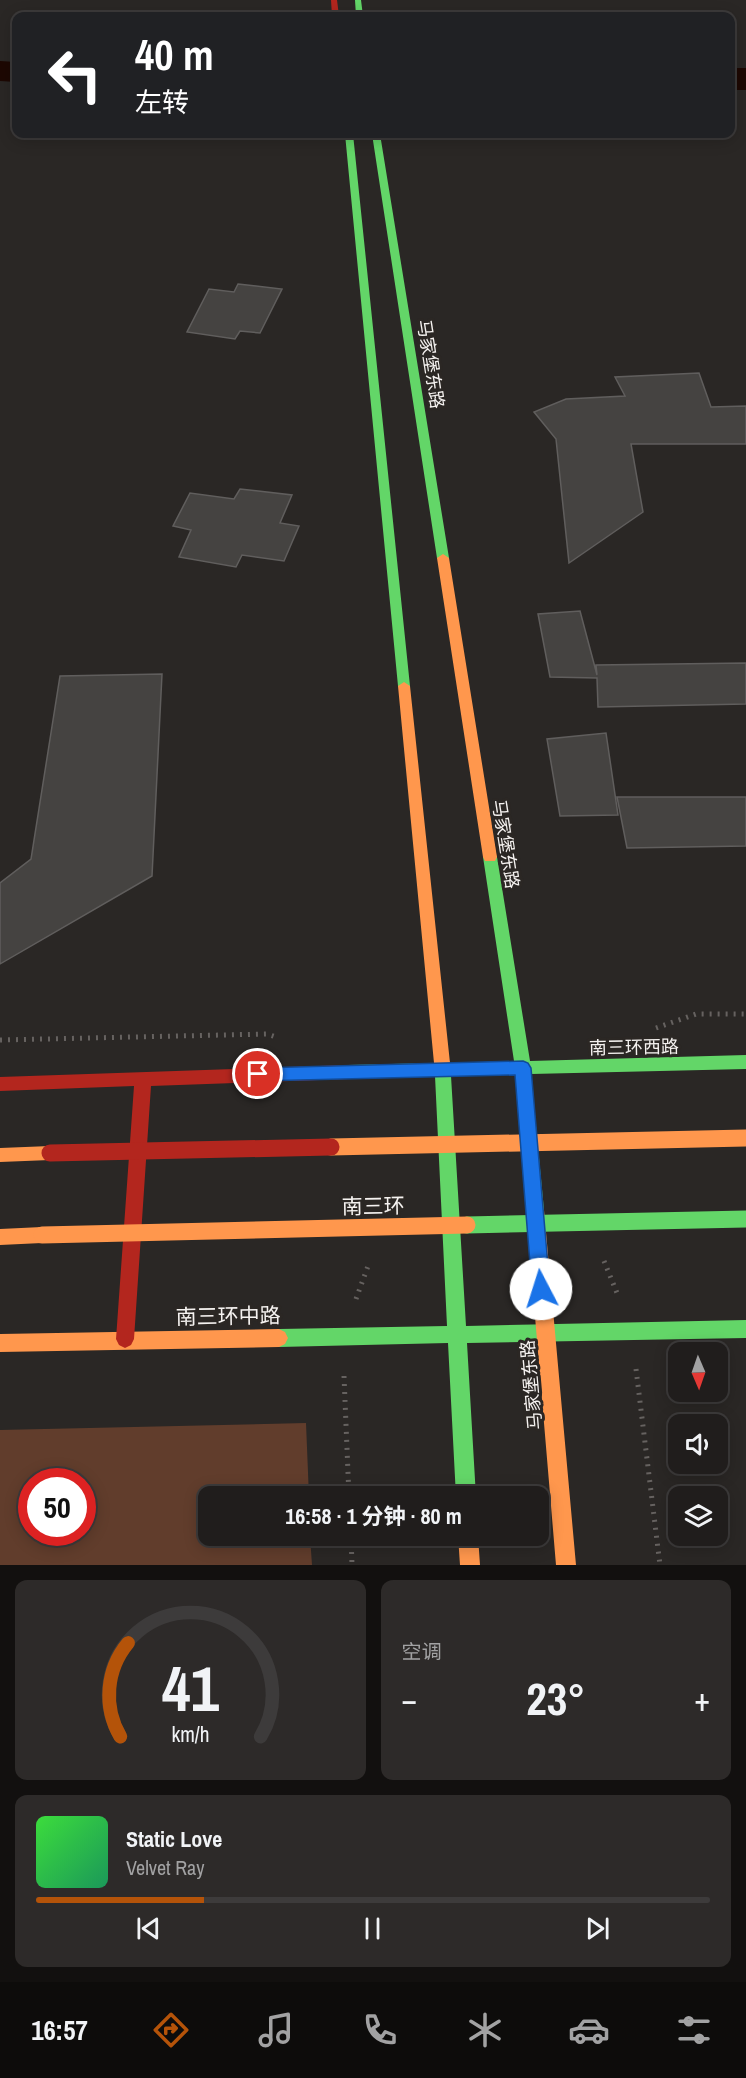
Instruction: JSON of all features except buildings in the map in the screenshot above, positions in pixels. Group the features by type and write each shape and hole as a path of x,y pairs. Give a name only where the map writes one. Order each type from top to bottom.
{"main road":[{"path":"349,138 442,1069 465,1486"},
{"name":"马家堡东路","path":"377,138 523,1068 544,1333 566,1565"},
{"name":"南三环西路","path":"442,1069 746,1062"},
{"path":"0,1084 442,1069"},
{"path":"125,1339 143,1078"},
{"path":"0,1155 746,1138"},
{"name":"南三环","path":"0,1237 746,1219"},
{"path":"544,1333 746,1329"},
{"name":"南三环中路","path":"0,1343 544,1333"},
{"path":"469,1546 470,1565"}],"path":[{"path":"349,1486 342,1335 372,1257"},
{"path":"351,1546 352,1565"}],"shaded area":[{"path":"306,1423 309,1486 198,1486 198,1546 311,1546 312,1565 0,1565 0,1430"}],"waterway":[{"path":"0,71 12,72"},
{"path":"735,79 746,79"}],"traffic: fast":[{"path":"358,0 360,12"},
{"path":"349,138 404,686"},
{"path":"377,138 443,558"},
{"path":"490,857 523,1068 535,1210"},
{"path":"348,1072 746,1062"},
{"path":"442,1063 465,1486"},
{"path":"467,1225 746,1219"},
{"path":"279,1338 746,1329"}],"traffic: slow":[{"path":"443,558 490,857"},
{"path":"404,686 442,1063"},
{"path":"331,1147 746,1138"},
{"path":"0,1155 50,1153"},
{"path":"535,1210 566,1565"},
{"path":"42,1235 467,1225"},
{"path":"0,1237 42,1235"},
{"path":"0,1343 279,1338"},
{"path":"469,1546 470,1565"}],"traffic: jam":[{"path":"334,0 336,12"},
{"path":"0,1084 348,1072"},
{"path":"125,1339 143,1078"},
{"path":"50,1153 331,1147"}],"route":[{"path":"258,1074 523,1068 541,1289"}]}
